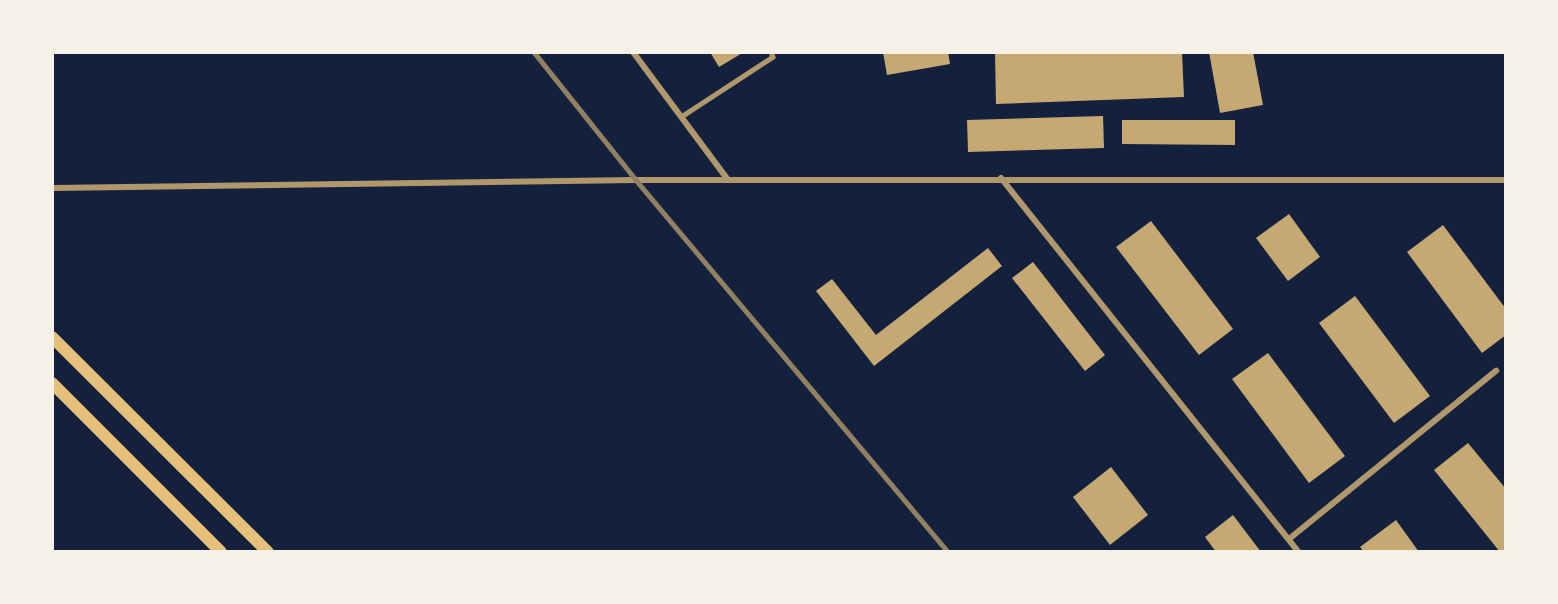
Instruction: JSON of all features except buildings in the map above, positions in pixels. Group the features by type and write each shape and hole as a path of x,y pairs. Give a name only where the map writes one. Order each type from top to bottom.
{"main road":[{"path":"52,337 268,552"},
{"path":"52,383 221,552"}],"street":[{"path":"633,52 728,180"},
{"path":"1001,178 1299,552"},
{"path":"52,188 1001,178 1506,180"},
{"path":"1289,539 1496,371"}],"lane":[{"path":"682,116 772,57 771,52"}],"railway":[{"path":"534,52 636,180 948,552"}]}
